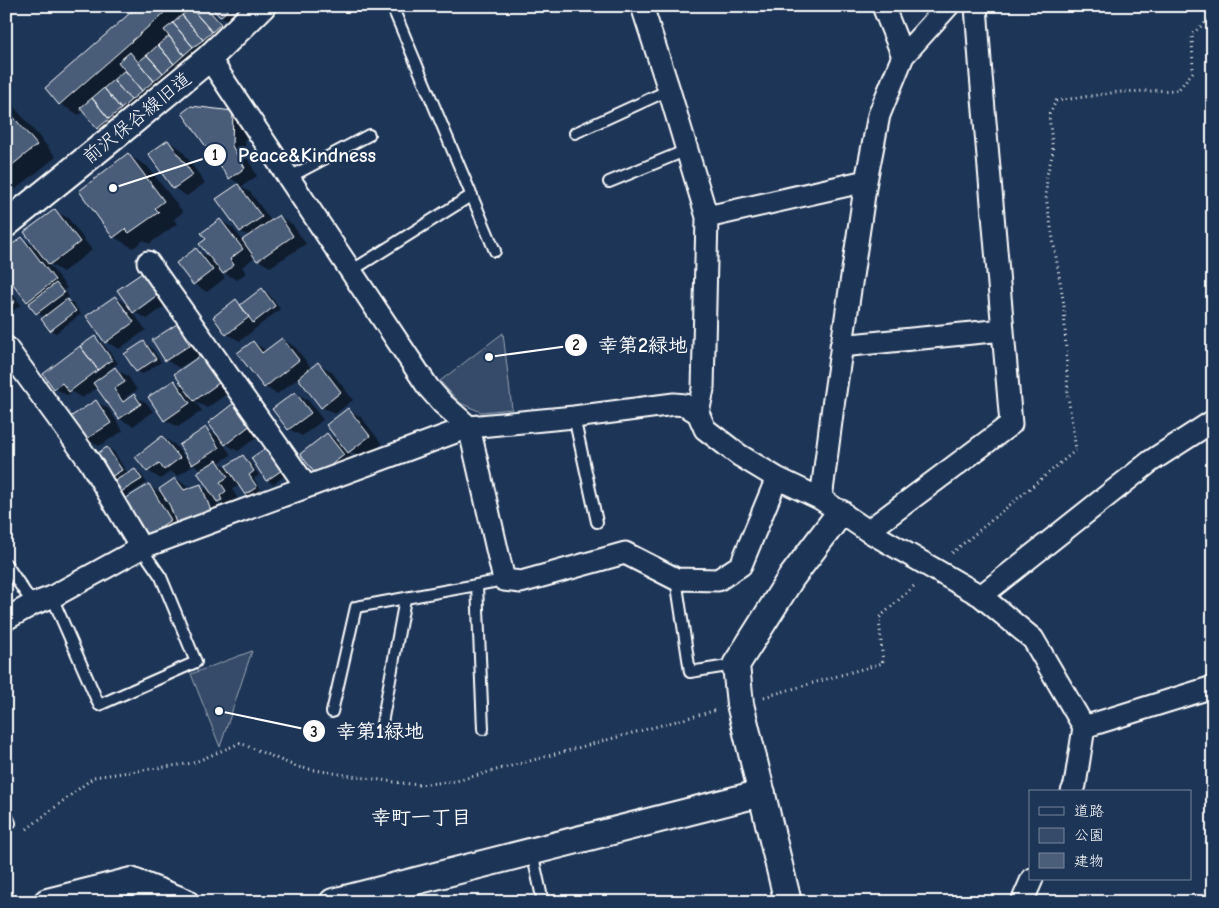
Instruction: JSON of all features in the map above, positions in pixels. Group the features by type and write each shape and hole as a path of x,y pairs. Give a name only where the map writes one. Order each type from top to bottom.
{"street":[{"name":"前沢保谷線旧道","path":"6,224 209,58 262,6"},
{"path":"642,6 707,217 703,389 698,413"},
{"path":"883,6 903,56"},
{"path":"788,902 740,704 736,665 791,578 830,506 841,346 866,181 879,115 903,56 948,6"},
{"path":"868,531 1011,424 976,6"},
{"path":"209,58 428,387 442,404 469,427 504,580 521,582 625,553 676,579 718,580 741,566 777,478"},
{"path":"707,217 866,181"},
{"path":"148,262 306,486"},
{"path":"841,346 1003,330"},
{"path":"6,347 90,462 141,548"},
{"path":"6,619 141,548 469,427 574,417 674,404 686,405 698,413 705,429 739,455 830,506 868,531 981,596 1033,640 1084,727 1073,790"},
{"path":"981,596 1151,460 1213,421"},
{"path":"1084,727 1213,687"},
{"path":"333,902 762,793"},
{"path":"1022,902 1032,880"},
{"path":"47,902 131,881 185,902"}],"lane":[{"path":"392,6 495,251"},
{"path":"575,133 669,90"},
{"path":"288,178 369,136"},
{"path":"609,182 686,150"},
{"path":"351,271 472,195"},
{"path":"574,417 597,522"},
{"path":"6,564 43,601 99,705 196,662 161,577 141,548"},
{"path":"676,579 690,672 736,665"},
{"path":"332,712 356,607 504,580"},
{"path":"478,585 483,729"},
{"path":"382,722 405,599"},
{"path":"532,851 543,902"}],"path":[{"path":"21,833 94,777 194,763 240,743 297,767 418,785 456,781 740,704"},
{"path":"6,845 14,839"}],"green space":[{"path":"503,333 512,409 481,412 460,403 440,381"},
{"path":"252,651 220,747 191,674"}],"building":[{"path":"138,6 172,6 59,105 45,88"},
{"path":"192,6 205,6 221,24 212,32 191,8"},
{"path":"210,6 225,6 228,10 220,17"},
{"path":"191,8 212,32 203,40 182,15"},
{"path":"182,15 203,40 193,47 173,23"},
{"path":"173,23 193,47 184,55 164,30"},
{"path":"169,36 184,55 174,64 158,45"},
{"path":"158,45 174,64 163,73 147,55"},
{"path":"130,52 154,81 142,91 118,62"},
{"path":"147,55 163,73 154,81 138,62"},
{"path":"125,70 142,91 131,100 113,80"},
{"path":"113,80 131,100 121,109 104,88"},
{"path":"104,88 121,109 109,119 92,98"},
{"path":"92,98 109,119 97,129 80,108"},
{"path":"191,106 233,111 232,146 245,168 229,179 182,113"},
{"path":"6,108 37,145 6,170"},
{"path":"168,140 193,175 173,189 148,154"},
{"path":"128,153 164,201 155,208 159,212 129,233 125,229 113,238 79,191"},
{"path":"238,184 262,217 240,232 216,199"},
{"path":"55,209 80,242 49,265 24,232"},
{"path":"279,215 293,236 257,261 242,240"},
{"path":"220,219 243,249 230,259 234,265 223,274 199,244 206,239 201,233"},
{"path":"22,237 55,280 27,302 6,275 6,249"},
{"path":"196,248 213,270 193,285 176,263"},
{"path":"145,271 160,293 133,313 117,290"},
{"path":"56,283 64,293 36,314 28,304"},
{"path":"262,288 275,306 253,323 240,305"},
{"path":"6,289 15,302 6,308"},
{"path":"115,296 134,322 105,343 86,316"},
{"path":"67,299 76,311 50,331 41,319"},
{"path":"236,299 249,317 226,335 213,317"},
{"path":"177,324 190,345 165,361 152,340"},
{"path":"95,336 112,360 98,370 80,346"},
{"path":"282,338 299,360 264,388 237,353 253,341 262,353"},
{"path":"144,341 156,359 136,372 124,354"},
{"path":"80,346 98,370 69,392 62,383 54,389 43,374"},
{"path":"204,353 223,380 194,401 174,374"},
{"path":"318,362 341,392 321,408 298,378"},
{"path":"115,367 125,382 114,389 123,402 134,394 141,404 119,419 93,383"},
{"path":"174,380 190,403 164,421 148,397"},
{"path":"295,392 311,413 288,430 272,409"},
{"path":"96,400 111,423 85,440 70,417"},
{"path":"235,402 252,424 225,445 208,423"},
{"path":"348,408 370,436 348,453 326,425"},
{"path":"206,427 219,448 192,465 179,445"},
{"path":"327,433 344,455 317,476 300,454"},
{"path":"162,436 180,458 164,470 159,463 147,472 135,457"},
{"path":"270,445 285,468 266,481 251,458"},
{"path":"107,447 122,470 106,480 92,457"},
{"path":"243,455 254,471 249,475 257,487 245,495 226,466"},
{"path":"217,460 228,477 220,482 226,491 220,496 222,500 217,502 197,472"},
{"path":"135,469 142,479 116,495 109,484"},
{"path":"175,478 184,490 201,484 211,511 176,523 170,506 159,489"},
{"path":"149,484 171,520 143,538 120,502"}],"place":[{"name":"Peace&Kindness","path":"113,188"},
{"name":"幸第2緑地","path":"489,357"},
{"name":"幸第1緑地","path":"219,711"}],"district":[{"name":"幸町一丁目","path":"421,817"}]}
